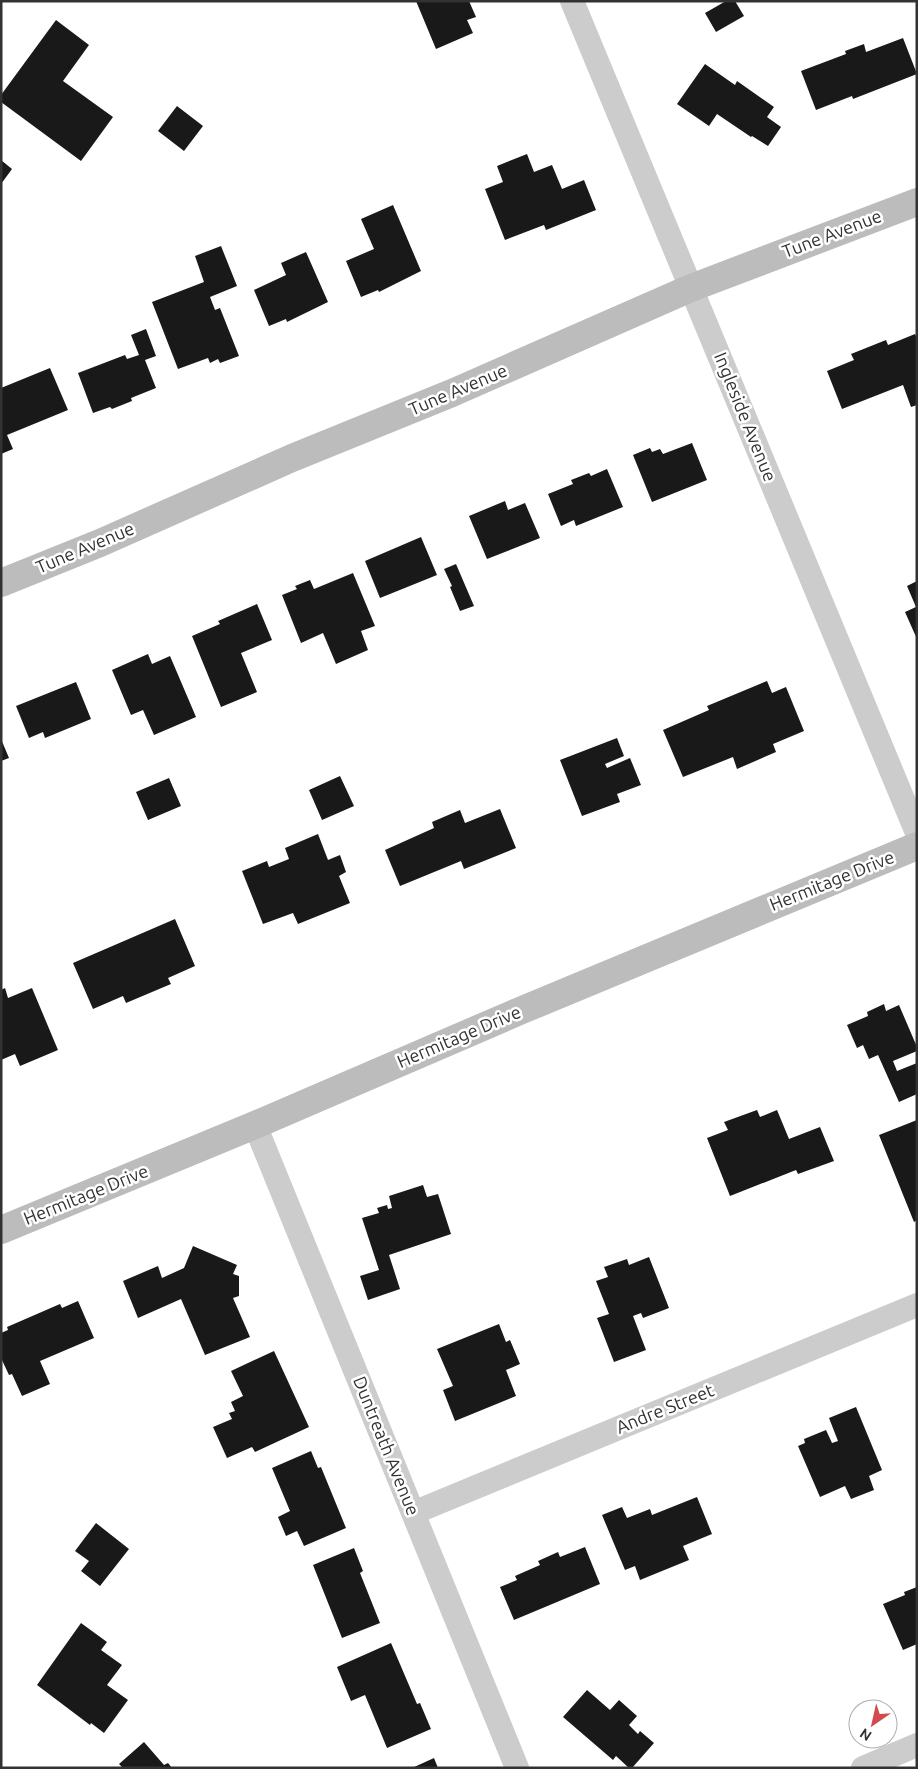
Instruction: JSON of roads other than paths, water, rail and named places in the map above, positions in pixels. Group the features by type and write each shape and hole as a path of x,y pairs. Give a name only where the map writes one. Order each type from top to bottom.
{"street":[{"name":"Ingleside Avenue","path":"572,1 917,834"},
{"name":"Tune Avenue","path":"1,583 100,543 292,458 452,393 691,288 917,202"},
{"name":"Hermitage Drive","path":"1,1230 917,846"},
{"name":"Duntreath Avenue","path":"255,1125 517,1768"},
{"name":"Andre Street","path":"413,1513 917,1305"},
{"path":"863,1768 917,1745"}]}
